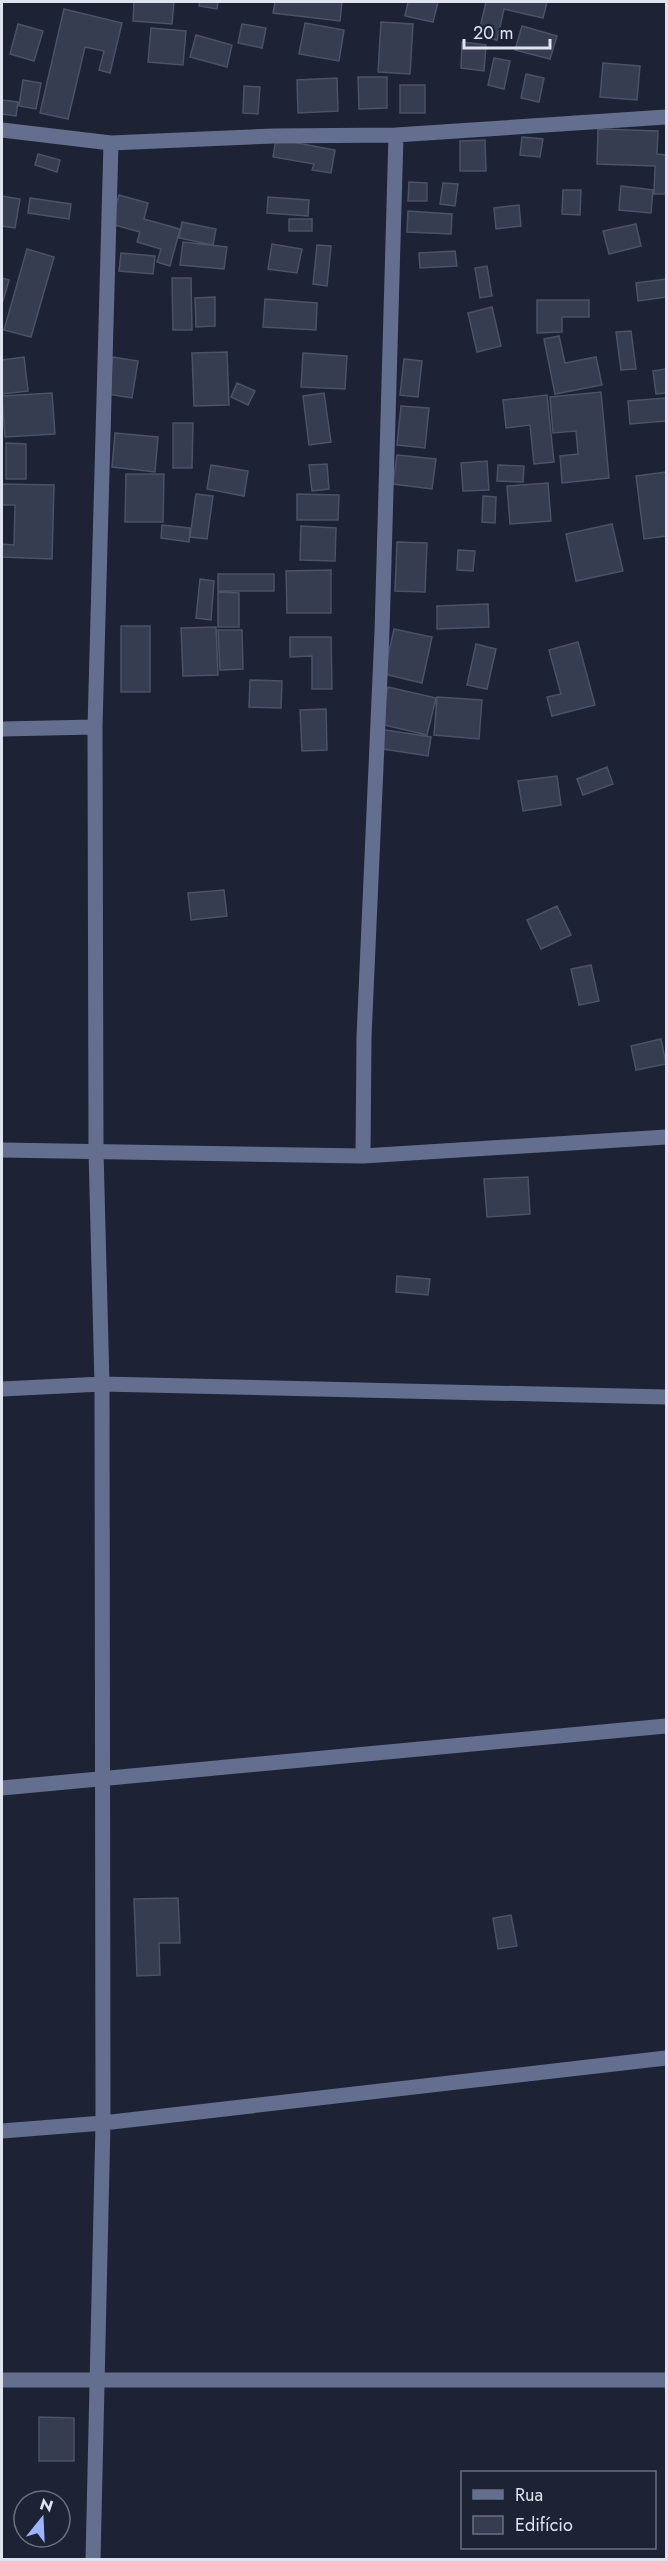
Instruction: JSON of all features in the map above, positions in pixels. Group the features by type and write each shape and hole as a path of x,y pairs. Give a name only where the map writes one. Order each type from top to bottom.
{"street":[{"path":"2,130 111,143 273,136 396,135 666,117"},
{"path":"363,1156 366,989 382,632 396,135"},
{"path":"93,2559 103,2123 102,1384 96,1151 95,727 111,143"},
{"path":"2,729 95,727"},
{"path":"2,1150 363,1156 666,1137"},
{"path":"2,1389 102,1384 666,1397"},
{"path":"2,1788 666,1726"},
{"path":"2,2131 103,2123 666,2058"},
{"path":"2,2380 98,2378 666,2380"}],"building":[{"path":"134,2 174,2 172,24 133,21"},
{"path":"200,2 218,2 217,9 199,6"},
{"path":"275,2 342,2 340,21 273,13"},
{"path":"408,2 438,2 433,22 405,16"},
{"path":"486,2 547,2 543,18 504,9 497,40 478,36"},
{"path":"64,9 122,23 110,73 99,70 104,51 85,47 68,119 40,113"},
{"path":"381,22 413,24 410,74 378,72"},
{"path":"305,23 344,30 339,61 299,54"},
{"path":"18,24 43,31 34,61 10,54"},
{"path":"242,24 266,28 262,48 238,43"},
{"path":"522,26 557,36 550,59 515,50"},
{"path":"151,28 186,31 183,65 148,62"},
{"path":"196,35 232,45 227,67 190,57"},
{"path":"462,42 486,45 484,71 461,68"},
{"path":"494,58 510,61 504,89 488,85"},
{"path":"603,63 640,66 637,100 600,97"},
{"path":"526,74 544,78 539,102 521,98"},
{"path":"358,77 387,77 387,108 359,109"},
{"path":"337,78 338,111 298,113 297,80"},
{"path":"23,80 41,83 36,109 19,106"},
{"path":"400,85 425,85 425,113 400,113"},
{"path":"244,86 260,87 258,114 243,113"},
{"path":"2,100 18,102 16,116 2,114"},
{"path":"598,129 658,131 657,154 666,155 666,194 654,194 655,166 597,164"},
{"path":"522,137 543,139 540,157 520,155"},
{"path":"276,139 335,150 331,173 312,170 314,164 273,157"},
{"path":"485,140 486,171 460,171 460,141"},
{"path":"38,154 60,160 57,172 35,165"},
{"path":"409,182 427,183 427,201 408,201"},
{"path":"443,183 458,184 455,206 440,204"},
{"path":"621,186 653,190 651,213 619,210"},
{"path":"563,190 581,190 580,215 562,214"},
{"path":"119,195 148,203 144,219 180,229 170,266 157,262 161,249 137,242 140,232 111,224"},
{"path":"2,196 20,199 15,228 2,226"},
{"path":"268,197 309,200 308,216 267,213"},
{"path":"30,198 71,204 69,219 28,213"},
{"path":"519,205 521,226 496,229 494,208"},
{"path":"408,211 452,214 451,234 407,232"},
{"path":"289,219 312,219 312,231 289,231"},
{"path":"182,222 216,229 213,245 179,238"},
{"path":"636,224 641,246 609,254 603,231"},
{"path":"183,242 227,247 224,269 180,265"},
{"path":"272,244 302,249 297,273 268,269"},
{"path":"317,245 331,246 327,286 313,284"},
{"path":"27,249 54,257 31,337 4,330"},
{"path":"455,251 457,266 420,268 419,253"},
{"path":"121,253 155,256 153,274 119,271"},
{"path":"487,266 492,296 480,298 475,268"},
{"path":"2,278 9,280 3,301 2,301"},
{"path":"172,278 191,278 192,330 173,330"},
{"path":"666,279 666,297 638,301 636,283"},
{"path":"215,297 215,326 196,327 195,298"},
{"path":"265,299 317,303 316,330 263,327"},
{"path":"537,300 589,300 589,317 562,317 562,332 537,333"},
{"path":"492,307 501,346 477,352 468,313"},
{"path":"631,331 636,369 621,370 616,332"},
{"path":"559,336 565,363 596,357 602,385 555,394 544,339"},
{"path":"227,352 229,405 194,406 192,353"},
{"path":"303,353 347,356 345,389 301,387"},
{"path":"24,357 28,391 2,394 2,360"},
{"path":"113,357 138,361 132,398 107,394"},
{"path":"404,359 422,361 418,397 400,395"},
{"path":"666,369 666,393 656,394 653,371"},
{"path":"237,383 255,391 248,405 231,397"},
{"path":"601,392 609,478 562,483 560,456 578,454 576,431 553,433 550,397"},
{"path":"52,393 55,434 5,437 2,396"},
{"path":"324,393 331,442 309,445 303,396"},
{"path":"547,395 554,462 534,464 530,425 506,428 503,400"},
{"path":"666,398 666,421 630,424 628,401"},
{"path":"401,406 429,408 425,448 397,445"},
{"path":"173,423 193,423 192,468 173,468"},
{"path":"115,433 158,437 155,472 112,467"},
{"path":"6,443 26,444 26,479 6,479"},
{"path":"397,455 436,459 432,489 393,484"},
{"path":"487,461 489,490 463,491 461,463"},
{"path":"327,464 329,489 312,491 309,465"},
{"path":"211,465 248,471 244,496 207,489"},
{"path":"498,465 524,466 523,482 497,481"},
{"path":"666,472 666,536 644,539 636,476"},
{"path":"126,474 164,474 163,522 125,522"},
{"path":"548,483 551,521 510,524 507,486"},
{"path":"2,484 54,485 52,559 2,557 2,544 14,545 15,505 2,505"},
{"path":"196,494 213,496 207,539 190,537"},
{"path":"297,494 339,495 338,520 297,520"},
{"path":"483,496 496,497 495,523 482,522"},
{"path":"612,524 623,571 576,581 566,534"},
{"path":"162,525 190,528 189,542 161,538"},
{"path":"301,526 336,528 335,561 300,560"},
{"path":"397,542 427,543 425,592 395,591"},
{"path":"458,550 475,551 473,571 457,570"},
{"path":"331,570 331,613 287,613 286,571"},
{"path":"218,574 274,574 274,591 218,591"},
{"path":"200,579 214,581 211,620 196,618"},
{"path":"218,592 239,593 239,627 218,627"},
{"path":"488,604 489,627 437,629 437,606"},
{"path":"121,626 150,626 150,692 121,692"},
{"path":"216,627 218,675 183,676 181,628"},
{"path":"394,629 432,637 422,683 384,674"},
{"path":"218,630 242,630 243,669 220,670"},
{"path":"290,637 331,637 332,689 312,689 312,656 290,657"},
{"path":"578,642 595,705 552,716 547,697 561,694 549,650"},
{"path":"476,644 496,649 487,689 467,685"},
{"path":"250,680 282,681 281,708 249,707"},
{"path":"388,687 436,698 427,735 380,724"},
{"path":"437,697 482,700 479,739 434,735"},
{"path":"326,709 327,750 302,751 300,710"},
{"path":"379,729 431,737 428,756 377,748"},
{"path":"607,767 613,784 583,795 577,779"},
{"path":"557,776 561,805 523,811 518,781"},
{"path":"224,890 227,916 191,920 188,893"},
{"path":"557,906 571,935 541,949 527,920"},
{"path":"591,965 599,1001 579,1005 571,969"},
{"path":"661,1039 666,1064 636,1070 631,1046"},
{"path":"528,1177 530,1214 487,1217 484,1179"},
{"path":"397,1276 430,1279 428,1295 396,1292"},
{"path":"178,1898 180,1943 159,1943 160,1975 137,1976 134,1899"},
{"path":"511,1915 517,1946 498,1949 493,1918"},
{"path":"39,2417 74,2418 74,2461 39,2461"}]}
